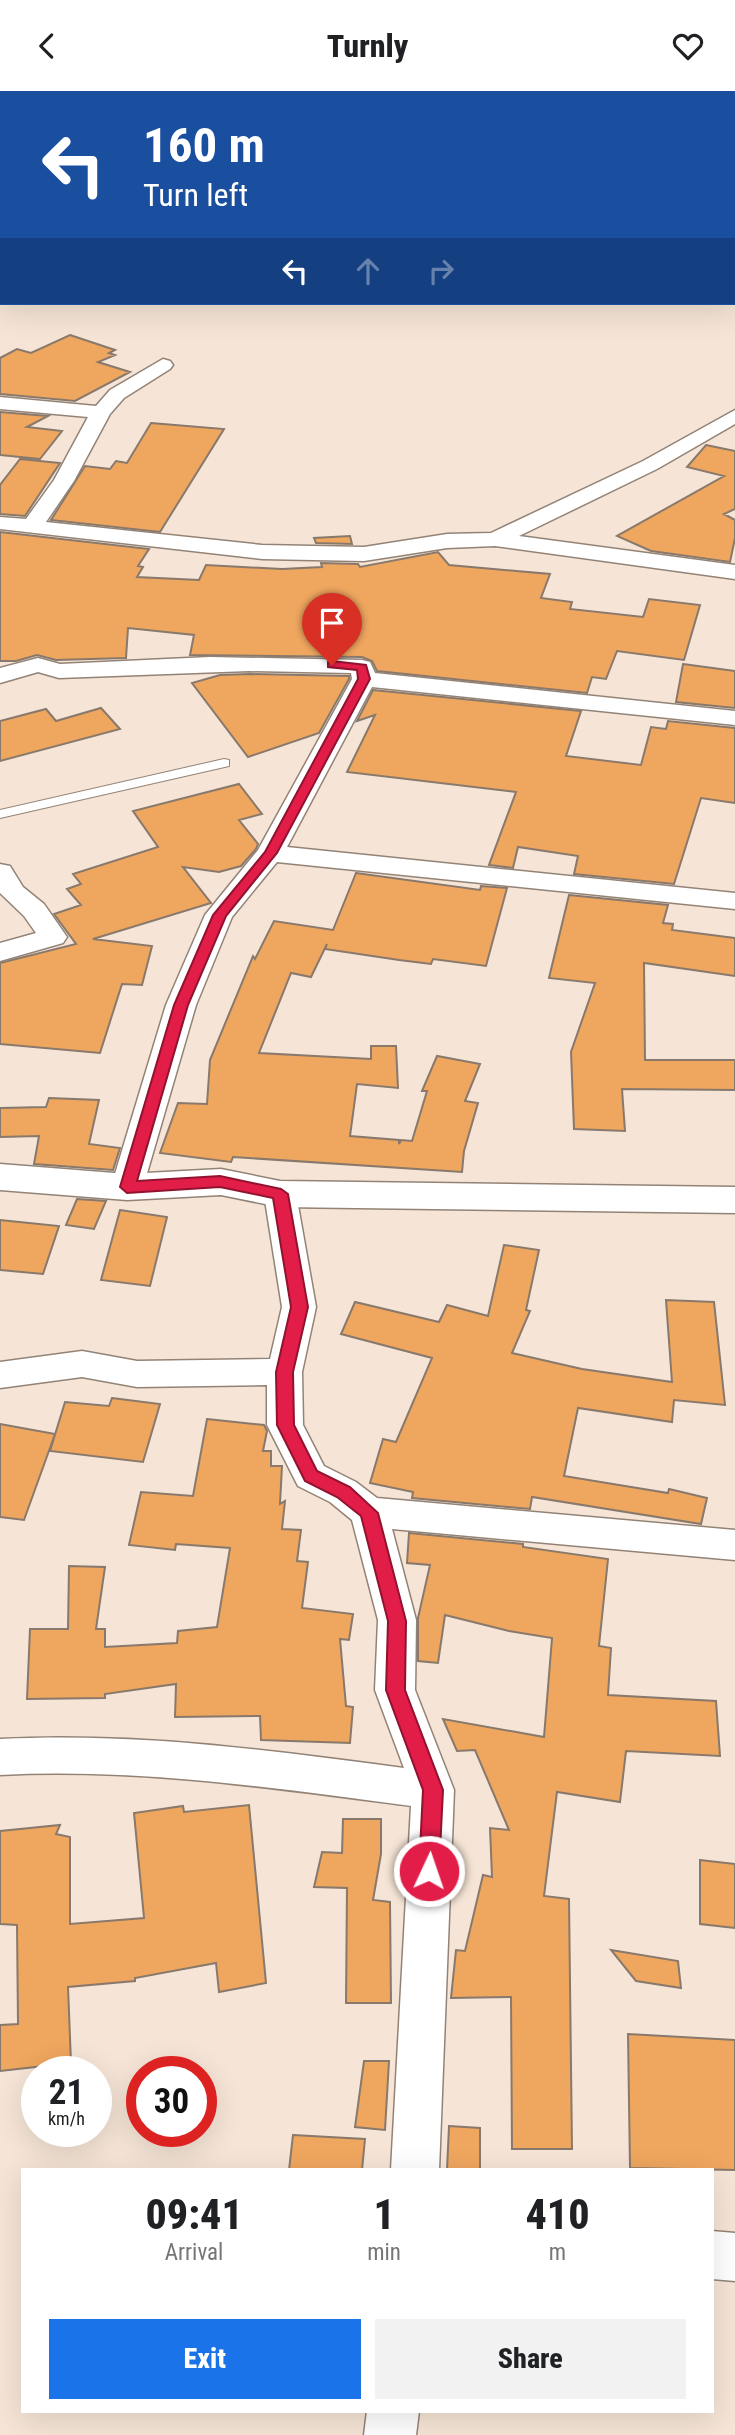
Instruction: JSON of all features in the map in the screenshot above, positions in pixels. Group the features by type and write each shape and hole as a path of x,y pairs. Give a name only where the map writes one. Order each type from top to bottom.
{"street":[{"path":"31,527 64,481 101,412 117,394 163,365"},
{"path":"0,403 101,412"},
{"path":"495,539 650,465 735,416"},
{"path":"0,523 154,542 303,553 364,554 447,541 495,539 735,572"},
{"path":"0,676 38,665 59,671 203,665 362,667 364,679 270,853 219,915 186,992 168,1045 127,1187"},
{"path":"364,679 735,718"},
{"path":"270,853 735,901"},
{"path":"0,872 13,892 34,910 54,937 0,952"},
{"path":"0,1177 127,1187 220,1182 281,1194 735,1200"},
{"path":"281,1194 299,1307 285,1372 285,1425 311,1476 343,1492 369,1513 735,1545"},
{"path":"0,1375 82,1364 137,1374 285,1372"},
{"path":"369,1513 397,1621 396,1690 433,1790 415,2168"},
{"path":"0,1757 44,1753 138,1754 433,1790"},
{"path":"714,2255 735,2257"},
{"path":"390,2435 393,2413"}],"lane":[{"path":"0,814 224,764"}],"building":[{"path":"70,335 115,350 109,353 115,355 98,362 130,372 75,401 0,394 0,358 17,349 31,353"},
{"path":"0,412 48,416 27,427 62,431 40,459 0,455"},
{"path":"151,423 224,429 160,532 51,520 85,466 110,469 116,461 127,463"},
{"path":"706,445 735,451 735,509 724,514 735,520 735,538 730,562 651,551 617,536 724,476 687,467"},
{"path":"20,459 60,463 25,516 0,514 0,485"},
{"path":"0,532 149,549 138,566 143,567 137,577 199,580 206,565 282,569 322,567 321,563 358,564 360,567 438,552 449,565 550,574 541,598 572,602 570,609 643,617 649,599 700,605 684,660 617,651 606,679 592,677 587,693 377,671 372,661 362,657 190,655 194,635 128,628 126,658 56,660 37,655 16,661 0,661"},
{"path":"350,536 352,544 316,543 314,538"},
{"path":"683,664 735,671 735,708 676,702"},
{"path":"220,675 349,676 349,679 319,733 248,757 192,683"},
{"path":"373,690 581,711 566,756 641,765 651,727 666,729 668,721 735,728 735,803 701,798 674,884 574,874 578,856 518,847 513,868 489,865 516,792 347,772 375,715 357,721"},
{"path":"101,708 120,729 0,761 0,721 46,709 56,721"},
{"path":"239,784 262,814 239,820 258,844 256,849 241,866 219,872 183,867 211,903 93,939 152,946 142,985 122,984 100,1053 0,1044 0,963 76,944 54,914 81,905 67,889 81,884 73,874 158,847 133,811"},
{"path":"356,873 480,890 481,886 507,888 486,966 433,959 431,964 399,960 325,949 327,944 311,977 291,973 259,1053 371,1059 371,1046 396,1046 398,1088 357,1084 350,1136 399,1140 399,1144 401,1140 412,1141 427,1091 422,1091 437,1056 480,1064 465,1101 478,1103 464,1151 462,1172 233,1157 231,1162 160,1153 178,1103 207,1104 210,1060 253,956 255,959 274,921 333,930"},
{"path":"569,895 668,905 663,923 673,924 672,930 735,938 735,976 644,963 645,1060 735,1060 735,1090 622,1089 625,1131 574,1129 571,1052 595,983 549,978"},
{"path":"49,1098 99,1100 89,1144 120,1148 113,1170 34,1164 39,1136 0,1137 0,1108 46,1107"},
{"path":"77,1199 106,1201 94,1229 66,1225"},
{"path":"120,1210 167,1217 150,1286 101,1280"},
{"path":"0,1220 59,1226 43,1274 0,1270"},
{"path":"504,1245 539,1250 526,1310 530,1311 512,1353 582,1369 672,1382 666,1300 714,1302 725,1405 674,1400 672,1422 578,1408 564,1476 668,1493 669,1489 707,1498 701,1524 532,1497 530,1509 412,1498 413,1492 370,1483 383,1439 396,1442 432,1358 341,1334 355,1302 439,1322 447,1305 488,1316"},
{"path":"112,1398 160,1404 143,1462 50,1451 65,1402 109,1406"},
{"path":"207,1419 264,1425 267,1431 263,1451 271,1451 271,1466 282,1466 280,1504 285,1501 282,1529 301,1530 297,1561 308,1562 302,1608 353,1614 349,1640 340,1639 346,1706 353,1707 350,1743 261,1740 260,1716 175,1717 176,1684 105,1694 105,1698 27,1699 30,1629 68,1629 69,1566 105,1567 96,1629 105,1629 105,1647 177,1643 178,1631 217,1627 230,1548 176,1544 175,1550 129,1545 141,1492 193,1496"},
{"path":"0,1424 55,1434 24,1520 0,1517"},
{"path":"409,1533 523,1544 523,1547 608,1559 599,1646 611,1648 608,1695 716,1701 720,1756 626,1751 620,1802 557,1792 544,1896 569,1899 572,2149 512,2149 511,1997 451,1998 456,1950 465,1951 483,1875 492,1877 490,1828 509,1830 475,1750 457,1751 443,1719 544,1737 552,1638 509,1631 445,1615 438,1663 418,1661 418,1618 430,1565 407,1563"},
{"path":"249,1805 266,1983 219,1992 216,1963 135,1978 135,1981 68,1987 71,2056 21,2056 21,2069 0,2071 0,2025 18,2024 17,1925 0,1924 0,1831 60,1825 56,1834 70,1837 70,1924 144,1918 134,1813 183,1806 184,1812"},
{"path":"343,1819 381,1819 381,1854 373,1900 390,1902 391,2003 346,2003 347,1888 314,1887 322,1852 342,1853"},
{"path":"700,1860 735,1864 735,1928 700,1924"},
{"path":"611,1950 678,1961 681,1988 636,1981"},
{"path":"628,2034 735,2040 735,2170 630,2168"},
{"path":"364,2061 389,2061 385,2130 355,2127"},
{"path":"449,2126 480,2128 480,2168 447,2168"},
{"path":"293,2135 365,2139 362,2168 289,2168"}],"route":[{"path":"332,665 362,667 364,679 270,853 219,915 181,1005 127,1187 220,1182 281,1194 299,1307 285,1372 285,1425 311,1476 343,1492 369,1513 397,1621 396,1690 433,1790 429,1871"}]}
